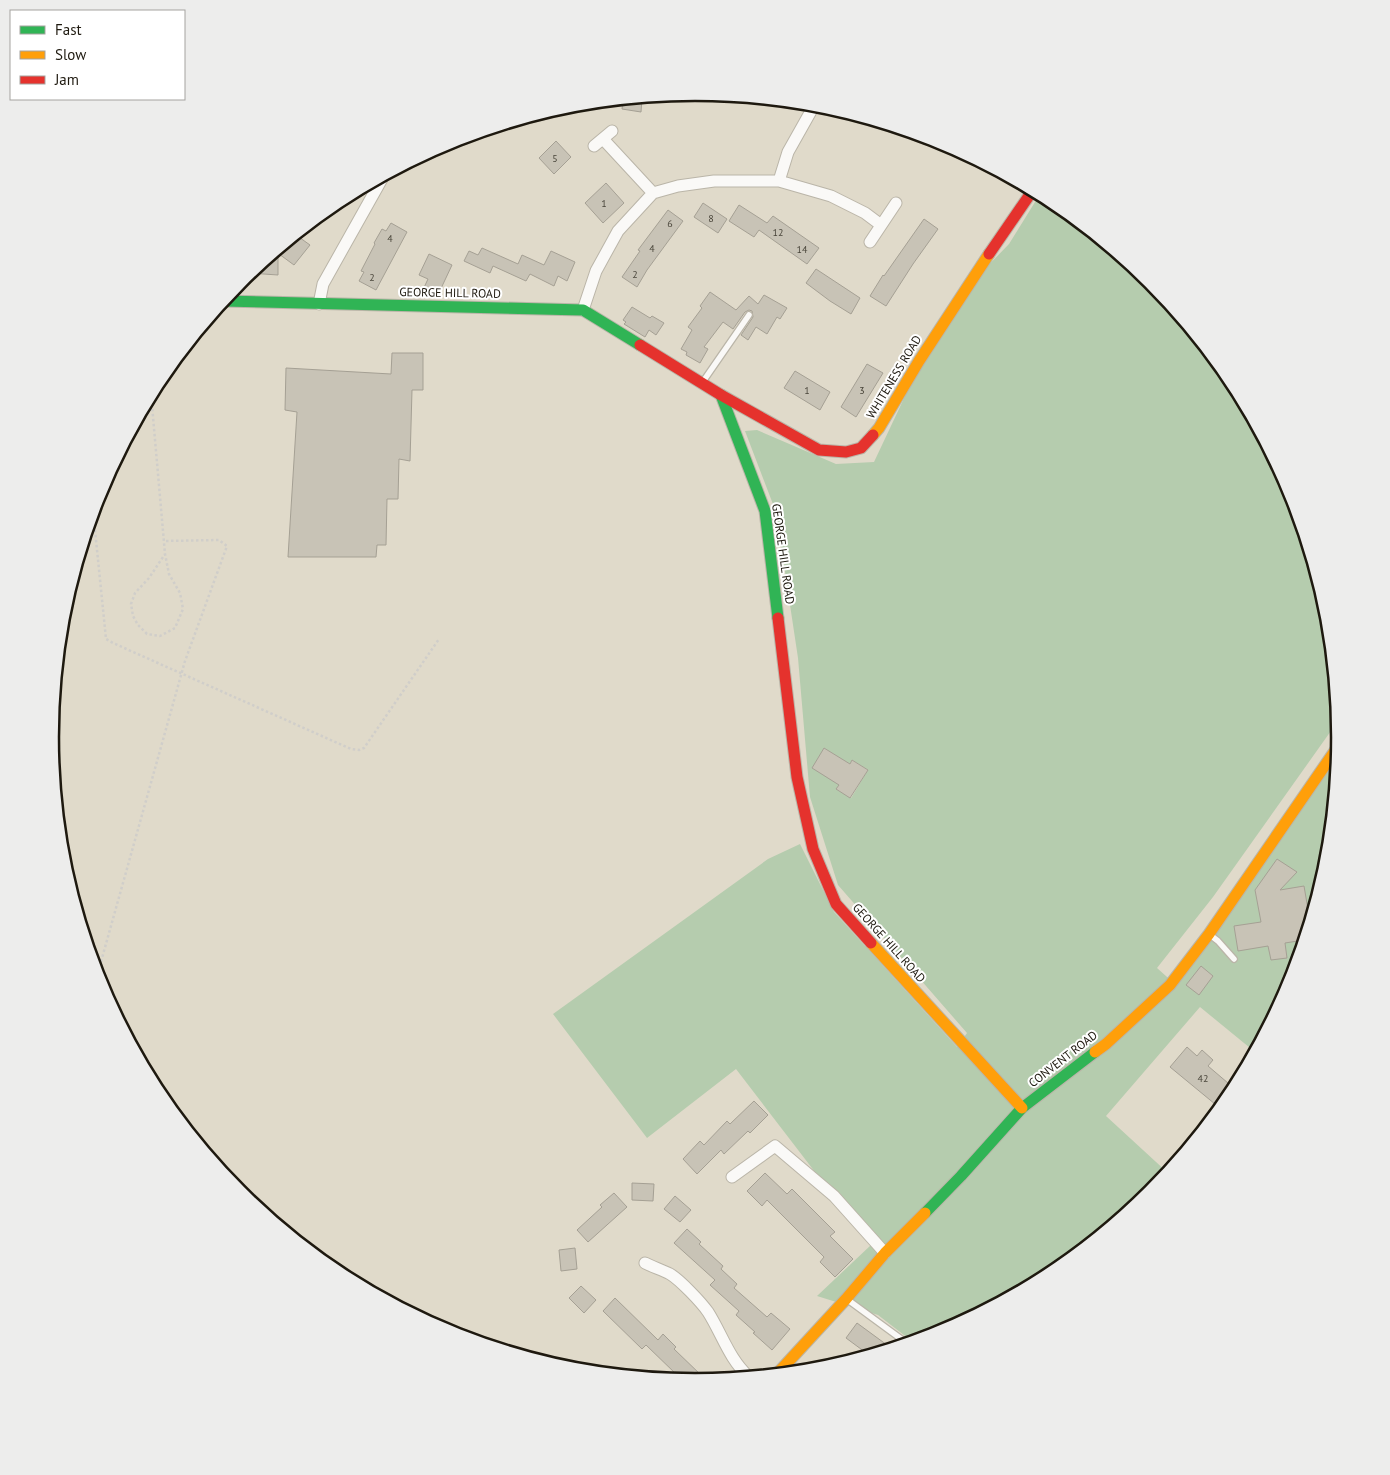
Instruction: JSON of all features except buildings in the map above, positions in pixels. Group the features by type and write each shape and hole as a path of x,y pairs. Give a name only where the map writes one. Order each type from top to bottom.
{"street":[{"path":"779,181 788,152 811,112"},
{"path":"612,131 598,142 652,193"},
{"path":"722,395 583,310 596,272 618,231 652,193 678,186 714,181 779,181 831,196 865,213 881,225"},
{"path":"320,304 323,284 377,186"},
{"name":"WHITENESS ROAD","path":"722,395 819,450 846,452 861,448 879,428 919,360 1028,196"},
{"path":"870,242 896,203"},
{"name":"GEORGE HILL ROAD","path":"233,301 583,310"},
{"name":"GEORGE HILL ROAD","path":"722,395 765,511 797,777 813,849 836,904 1022,1108"},
{"name":"CONVENT ROAD","path":"783,1367 885,1253 961,1176 1022,1108 1113,1038 1170,985 1330,767"},
{"path":"732,1177 775,1146 834,1196 885,1253"},
{"path":"645,1263 671,1274 693,1294 708,1311 730,1354 743,1371"}],"lane":[{"path":"702,383 749,315"},
{"path":"1209,934 1234,959"},
{"path":"846,1299 902,1339"}],"path":[{"path":"152,406 165,554 169,574 180,593 183,610 175,628 160,636 147,634 138,625 133,616 131,604 135,594 150,578 165,554"},
{"path":"95,528 106,639 351,748 359,750 364,748 439,639"},
{"path":"100,962 181,673 227,546 219,540 164,541"}],"green space":[{"path":"1036,200 1115,259 1145,288 1200,350 1246,419 1266,456 1283,494 1310,573 1326,654 1331,731 1213,897 1157,968 1176,985 1331,758 1330,779 1326,821 1310,902 1283,981 1250,1048 1200,1007 1106,1116 1163,1168 1115,1216 1048,1267 1013,1289 976,1308 907,1337 878,1315 817,1296 871,1245 736,1069 647,1138 553,1014 768,859 800,844 834,912 957,1047 967,1033 838,885 810,797 798,658 776,512 745,431 757,430 836,464 874,462 915,375 976,278 1009,244","holes":["852,760 868,770 851,798 837,789"]}],"traffic: fast":[{"path":"233,301 583,310 640,345"},
{"path":"721,395 765,511 778,618"},
{"path":"925,1213 1022,1108 1095,1052"}],"traffic: slow":[{"path":"873,435 989,254"},
{"path":"1095,1052 1170,985 1209,934 1331,757"},
{"path":"871,943 1022,1108"},
{"path":"783,1367 885,1253 925,1213"}],"traffic: jam":[{"path":"989,254 1029,196"},
{"path":"640,345 721,395 819,450 846,452 861,448 873,435"},
{"path":"778,618 797,777 813,849 836,904 871,943"}]}
